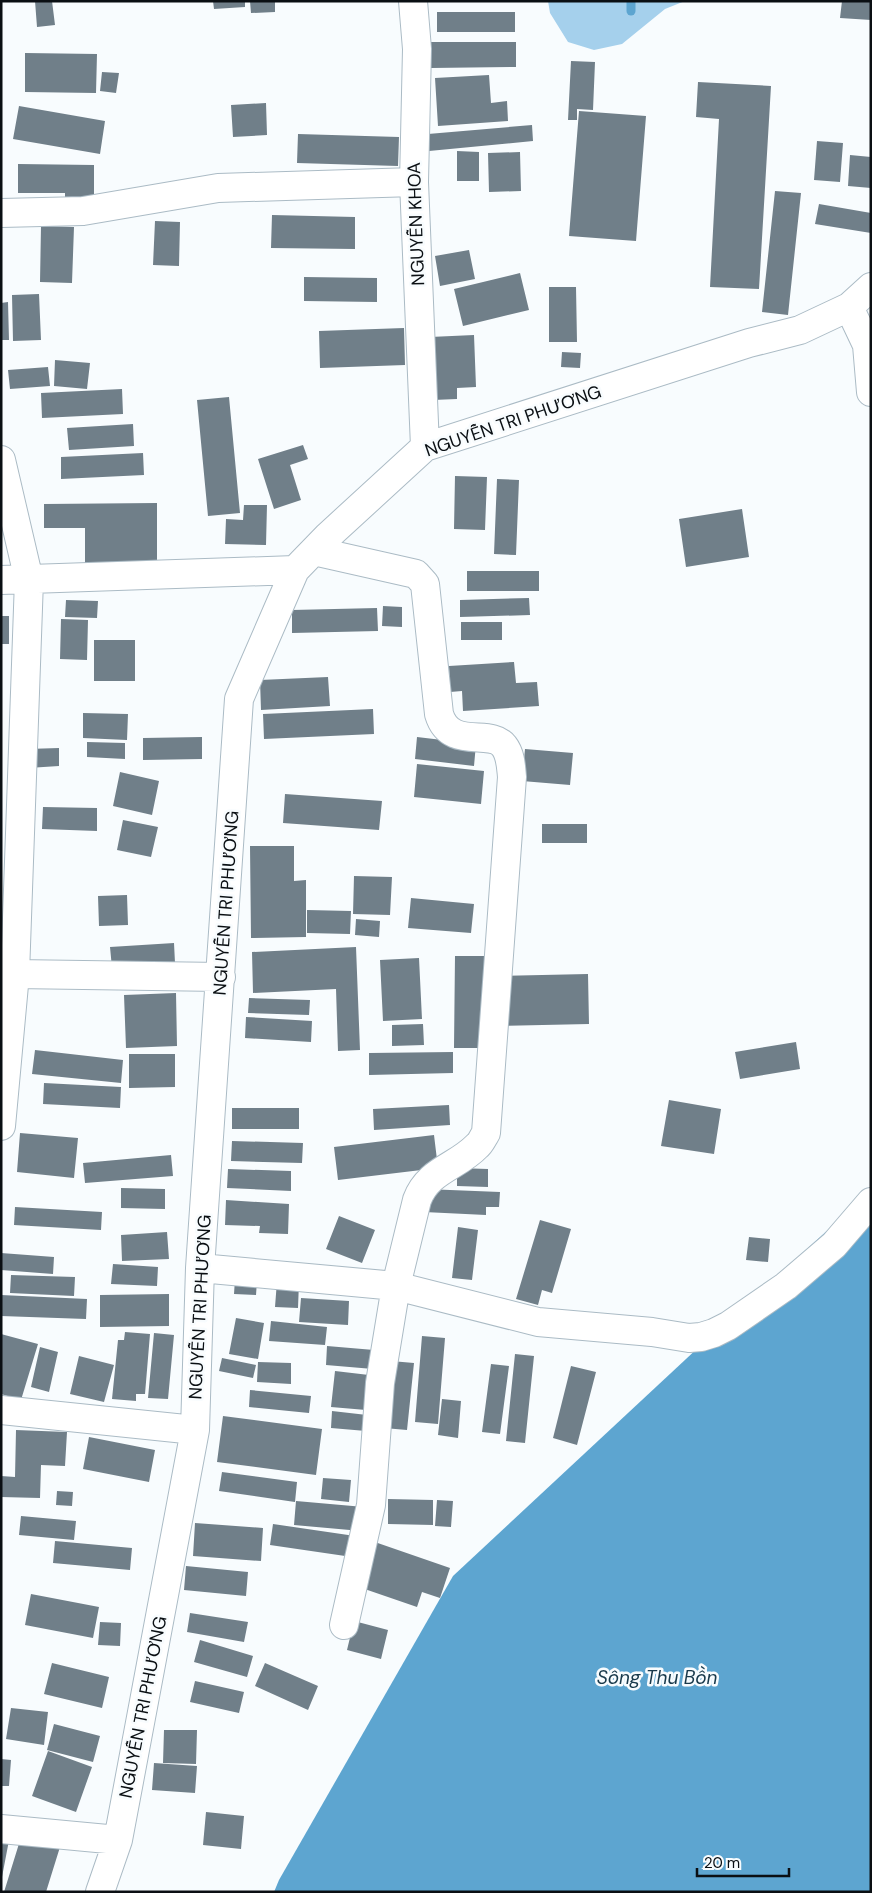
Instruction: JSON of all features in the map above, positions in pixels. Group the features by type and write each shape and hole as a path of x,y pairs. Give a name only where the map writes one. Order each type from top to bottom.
{"street":[{"name":"NGUYỄN KHOA","path":"413,1 417,49 414,182 425,448"},
{"path":"1,214 83,211 218,188 414,182"},
{"name":"NGUYỄN TRI PHƯƠNG","path":"100,1892 118,1840 195,1430 200,1268 239,699 295,570 328,536 425,448 749,343 800,330 860,309 871,286"},
{"path":"860,309 871,392"},
{"path":"1,460 29,580 15,974 1,1126"},
{"path":"314,551 419,576 425,584 438,714 441,722 450,731 466,738 500,742 508,755 512,777 486,1133 478,1146 431,1178 422,1187 396,1286 380,1383 371,1505 344,1625"},
{"path":"1,580 295,570"},
{"path":"15,974 221,977"},
{"path":"200,1268 396,1286 538,1322 652,1332 689,1338 701,1337 728,1326 786,1286 834,1245 871,1202"},
{"path":"1,1410 195,1430"},
{"path":"1,1829 118,1840"}],"shaded area":[{"path":"548,1 685,1 665,9 622,44 594,50 568,42 550,13"}],"water":[{"name":"Sông Thu Bồn","path":"871,1191 871,1892 274,1892 279,1880 453,1576 715,1332"}],"building":[{"path":"35,1 52,1 55,25 37,27"},
{"path":"213,1 245,1 245,7 214,9"},
{"path":"250,1 275,1 275,12 251,13"},
{"path":"842,1 871,1 871,20 840,18"},
{"path":"437,12 515,12 515,32 437,32"},
{"path":"430,42 516,42 516,67 431,68"},
{"path":"25,53 97,54 96,93 25,92"},
{"path":"571,61 595,62 593,110 577,109 577,120 568,120"},
{"path":"102,72 119,73 116,93 100,91"},
{"path":"489,75 491,103 507,101 508,121 438,126 435,78"},
{"path":"698,82 771,86 759,289 710,287 719,119 696,117"},
{"path":"266,103 267,135 233,137 231,105"},
{"path":"19,106 105,121 100,154 13,139"},
{"path":"579,111 646,116 636,241 569,236"},
{"path":"532,125 533,141 429,151 428,134"},
{"path":"298,134 399,137 398,166 297,163"},
{"path":"817,141 843,143 840,182 814,180"},
{"path":"457,151 479,152 479,181 457,181"},
{"path":"520,152 521,191 489,192 488,153"},
{"path":"850,155 871,157 871,188 848,186"},
{"path":"18,164 94,165 94,205 65,205 65,193 18,193"},
{"path":"775,191 801,193 788,315 762,312"},
{"path":"819,204 871,213 871,233 815,224"},
{"path":"272,215 355,217 355,249 271,248"},
{"path":"155,221 180,222 179,266 153,265"},
{"path":"41,226 74,227 72,283 40,282"},
{"path":"469,250 475,279 440,286 435,256"},
{"path":"520,273 529,310 463,326 454,289"},
{"path":"304,277 377,278 377,302 304,301"},
{"path":"549,287 576,287 577,342 549,342"},
{"path":"39,294 41,340 13,341 12,295"},
{"path":"8,302 9,340 1,340 1,303"},
{"path":"404,328 405,365 320,368 319,331"},
{"path":"474,335 476,387 457,388 457,399 433,400 430,337"},
{"path":"562,352 581,353 580,368 561,367"},
{"path":"55,360 90,363 87,389 54,386"},
{"path":"48,367 50,386 10,389 8,370"},
{"path":"122,389 123,414 42,418 41,393"},
{"path":"229,397 240,513 208,516 197,400"},
{"path":"133,424 134,446 69,450 67,428"},
{"path":"303,445 308,459 290,465 301,500 274,509 258,459"},
{"path":"143,453 144,475 61,479 61,457"},
{"path":"455,476 487,477 485,530 454,529"},
{"path":"497,479 519,480 516,555 494,554"},
{"path":"157,503 157,562 85,563 85,528 44,528 44,504"},
{"path":"244,505 267,505 266,545 225,544 226,519 243,520"},
{"path":"742,509 749,557 686,567 679,519"},
{"path":"467,571 539,571 539,591 467,591"},
{"path":"529,598 530,615 460,617 460,600"},
{"path":"66,600 98,601 97,618 65,617"},
{"path":"383,606 402,607 402,627 382,626"},
{"path":"377,608 378,631 292,633 292,610"},
{"path":"1,616 9,616 9,644 1,644"},
{"path":"61,619 88,620 87,660 60,659"},
{"path":"461,622 502,622 502,640 461,640"},
{"path":"94,640 135,640 135,681 94,681"},
{"path":"514,662 516,683 537,682 539,706 463,711 462,691 450,692 449,666"},
{"path":"328,677 330,706 261,710 260,680"},
{"path":"373,709 374,734 264,739 263,714"},
{"path":"83,713 128,714 127,740 83,738"},
{"path":"202,737 202,759 143,760 143,738"},
{"path":"417,737 476,744 474,766 415,759"},
{"path":"87,742 125,743 125,759 87,757"},
{"path":"59,748 59,766 28,768 27,749"},
{"path":"525,749 573,753 570,785 522,781"},
{"path":"417,764 484,771 481,804 414,797"},
{"path":"120,772 159,781 152,815 113,806"},
{"path":"285,794 382,801 379,830 283,823"},
{"path":"43,807 97,808 97,831 42,829"},
{"path":"123,820 158,827 151,857 117,850"},
{"path":"542,824 587,824 587,843 542,843"},
{"path":"250,846 294,846 294,881 306,880 306,937 251,938"},
{"path":"354,876 392,877 390,915 353,914"},
{"path":"127,895 128,925 99,926 98,896"},
{"path":"411,898 474,904 471,933 408,928"},
{"path":"307,910 351,911 350,934 307,933"},
{"path":"356,919 380,921 379,937 355,935"},
{"path":"174,943 175,963 112,968 110,947"},
{"path":"356,947 360,1050 338,1051 336,989 253,993 252,952"},
{"path":"455,956 487,956 485,1048 454,1048"},
{"path":"419,958 422,1019 383,1021 380,960"},
{"path":"588,974 589,1024 502,1026 501,976"},
{"path":"176,993 177,1046 126,1048 124,995"},
{"path":"249,998 310,1000 309,1015 248,1013"},
{"path":"246,1017 312,1021 311,1042 245,1038"},
{"path":"423,1024 424,1045 392,1046 392,1025"},
{"path":"796,1042 800,1069 740,1079 735,1052"},
{"path":"35,1050 123,1060 121,1083 32,1074"},
{"path":"453,1052 453,1073 369,1075 369,1053"},
{"path":"129,1054 175,1054 175,1087 129,1088"},
{"path":"44,1083 121,1087 120,1108 43,1104"},
{"path":"669,1100 721,1109 714,1154 661,1146"},
{"path":"449,1105 450,1125 374,1130 373,1109"},
{"path":"232,1108 299,1108 299,1129 232,1129"},
{"path":"20,1133 78,1138 74,1178 17,1172"},
{"path":"434,1135 438,1168 338,1180 334,1147"},
{"path":"232,1141 303,1143 302,1163 231,1161"},
{"path":"171,1155 173,1176 85,1183 83,1163"},
{"path":"457,1168 488,1169 488,1187 457,1186"},
{"path":"228,1169 291,1171 291,1191 227,1188"},
{"path":"121,1188 165,1189 165,1209 121,1208"},
{"path":"425,1189 500,1192 499,1207 486,1207 486,1215 424,1212"},
{"path":"226,1200 289,1204 288,1234 259,1233 260,1226 225,1225"},
{"path":"15,1207 102,1212 101,1230 14,1225"},
{"path":"339,1216 375,1230 362,1263 326,1249"},
{"path":"540,1220 571,1229 552,1293 542,1290 538,1305 516,1299"},
{"path":"458,1227 478,1230 472,1280 452,1278"},
{"path":"167,1232 169,1259 122,1261 121,1235"},
{"path":"749,1237 770,1239 768,1262 746,1260"},
{"path":"1,1253 54,1257 53,1274 1,1270"},
{"path":"113,1264 158,1267 157,1286 111,1284"},
{"path":"11,1275 75,1277 74,1296 10,1293"},
{"path":"235,1279 257,1281 256,1295 234,1294"},
{"path":"277,1281 299,1282 298,1308 275,1307"},
{"path":"169,1294 169,1326 100,1327 100,1295"},
{"path":"1,1295 87,1299 86,1319 1,1316"},
{"path":"301,1298 349,1301 348,1325 299,1322"},
{"path":"236,1318 264,1323 258,1359 229,1354"},
{"path":"271,1321 327,1327 325,1345 269,1341"},
{"path":"125,1332 150,1334 145,1394 136,1394 136,1401 112,1399 118,1340 124,1340"},
{"path":"154,1333 174,1335 168,1399 148,1398"},
{"path":"1,1334 38,1344 21,1400 1,1394"},
{"path":"422,1336 445,1338 438,1424 415,1422"},
{"path":"327,1346 374,1350 373,1369 326,1365"},
{"path":"40,1347 58,1352 49,1392 31,1387"},
{"path":"515,1354 534,1356 525,1443 506,1441"},
{"path":"79,1356 114,1365 104,1402 70,1394"},
{"path":"222,1358 256,1365 253,1378 219,1371"},
{"path":"391,1361 414,1363 407,1430 384,1428"},
{"path":"258,1362 291,1363 291,1384 257,1382"},
{"path":"491,1364 509,1366 500,1434 482,1432"},
{"path":"571,1366 596,1372 577,1445 553,1438"},
{"path":"335,1371 369,1375 366,1410 331,1407"},
{"path":"250,1390 311,1396 309,1413 249,1407"},
{"path":"442,1399 461,1401 458,1438 438,1435"},
{"path":"332,1411 367,1415 366,1431 331,1428"},
{"path":"223,1416 322,1429 316,1475 217,1462"},
{"path":"16,1430 67,1432 65,1466 41,1465 40,1498 1,1497 1,1476 15,1477"},
{"path":"89,1437 155,1450 149,1482 83,1469"},
{"path":"222,1472 297,1482 295,1502 219,1491"},
{"path":"323,1478 351,1480 349,1502 321,1499"},
{"path":"57,1491 73,1492 72,1506 56,1505"},
{"path":"388,1499 433,1500 433,1525 388,1524"},
{"path":"437,1500 453,1501 451,1527 435,1526"},
{"path":"296,1501 364,1507 361,1531 294,1525"},
{"path":"21,1516 76,1521 74,1540 19,1535"},
{"path":"195,1523 263,1528 261,1561 193,1556"},
{"path":"273,1524 355,1536 352,1557 270,1545"},
{"path":"369,1540 450,1568 440,1598 422,1592 417,1607 353,1585"},
{"path":"55,1541 132,1548 130,1570 53,1563"},
{"path":"186,1566 248,1572 246,1596 184,1590"},
{"path":"31,1594 99,1607 93,1638 25,1625"},
{"path":"190,1613 248,1622 244,1642 187,1632"},
{"path":"354,1621 388,1630 381,1659 347,1650"},
{"path":"100,1622 121,1623 120,1646 98,1645"},
{"path":"200,1640 253,1656 247,1677 194,1662"},
{"path":"52,1663 109,1677 102,1708 44,1694"},
{"path":"265,1663 318,1686 308,1710 255,1686"},
{"path":"195,1681 244,1692 239,1713 190,1702"},
{"path":"11,1708 48,1712 44,1745 6,1739"},
{"path":"54,1724 100,1736 93,1762 47,1750"},
{"path":"164,1730 197,1730 196,1764 163,1763"},
{"path":"48,1751 92,1767 76,1812 32,1796"},
{"path":"1,1759 11,1760 9,1786 1,1786"},
{"path":"154,1763 197,1766 195,1793 152,1790"},
{"path":"206,1812 244,1816 241,1849 203,1845"},
{"path":"1,1833 10,1835 2,1877 1,1877"},
{"path":"22,1834 60,1847 46,1892 4,1892"}],"waterway":[{"path":"631,1 631,11"}]}
